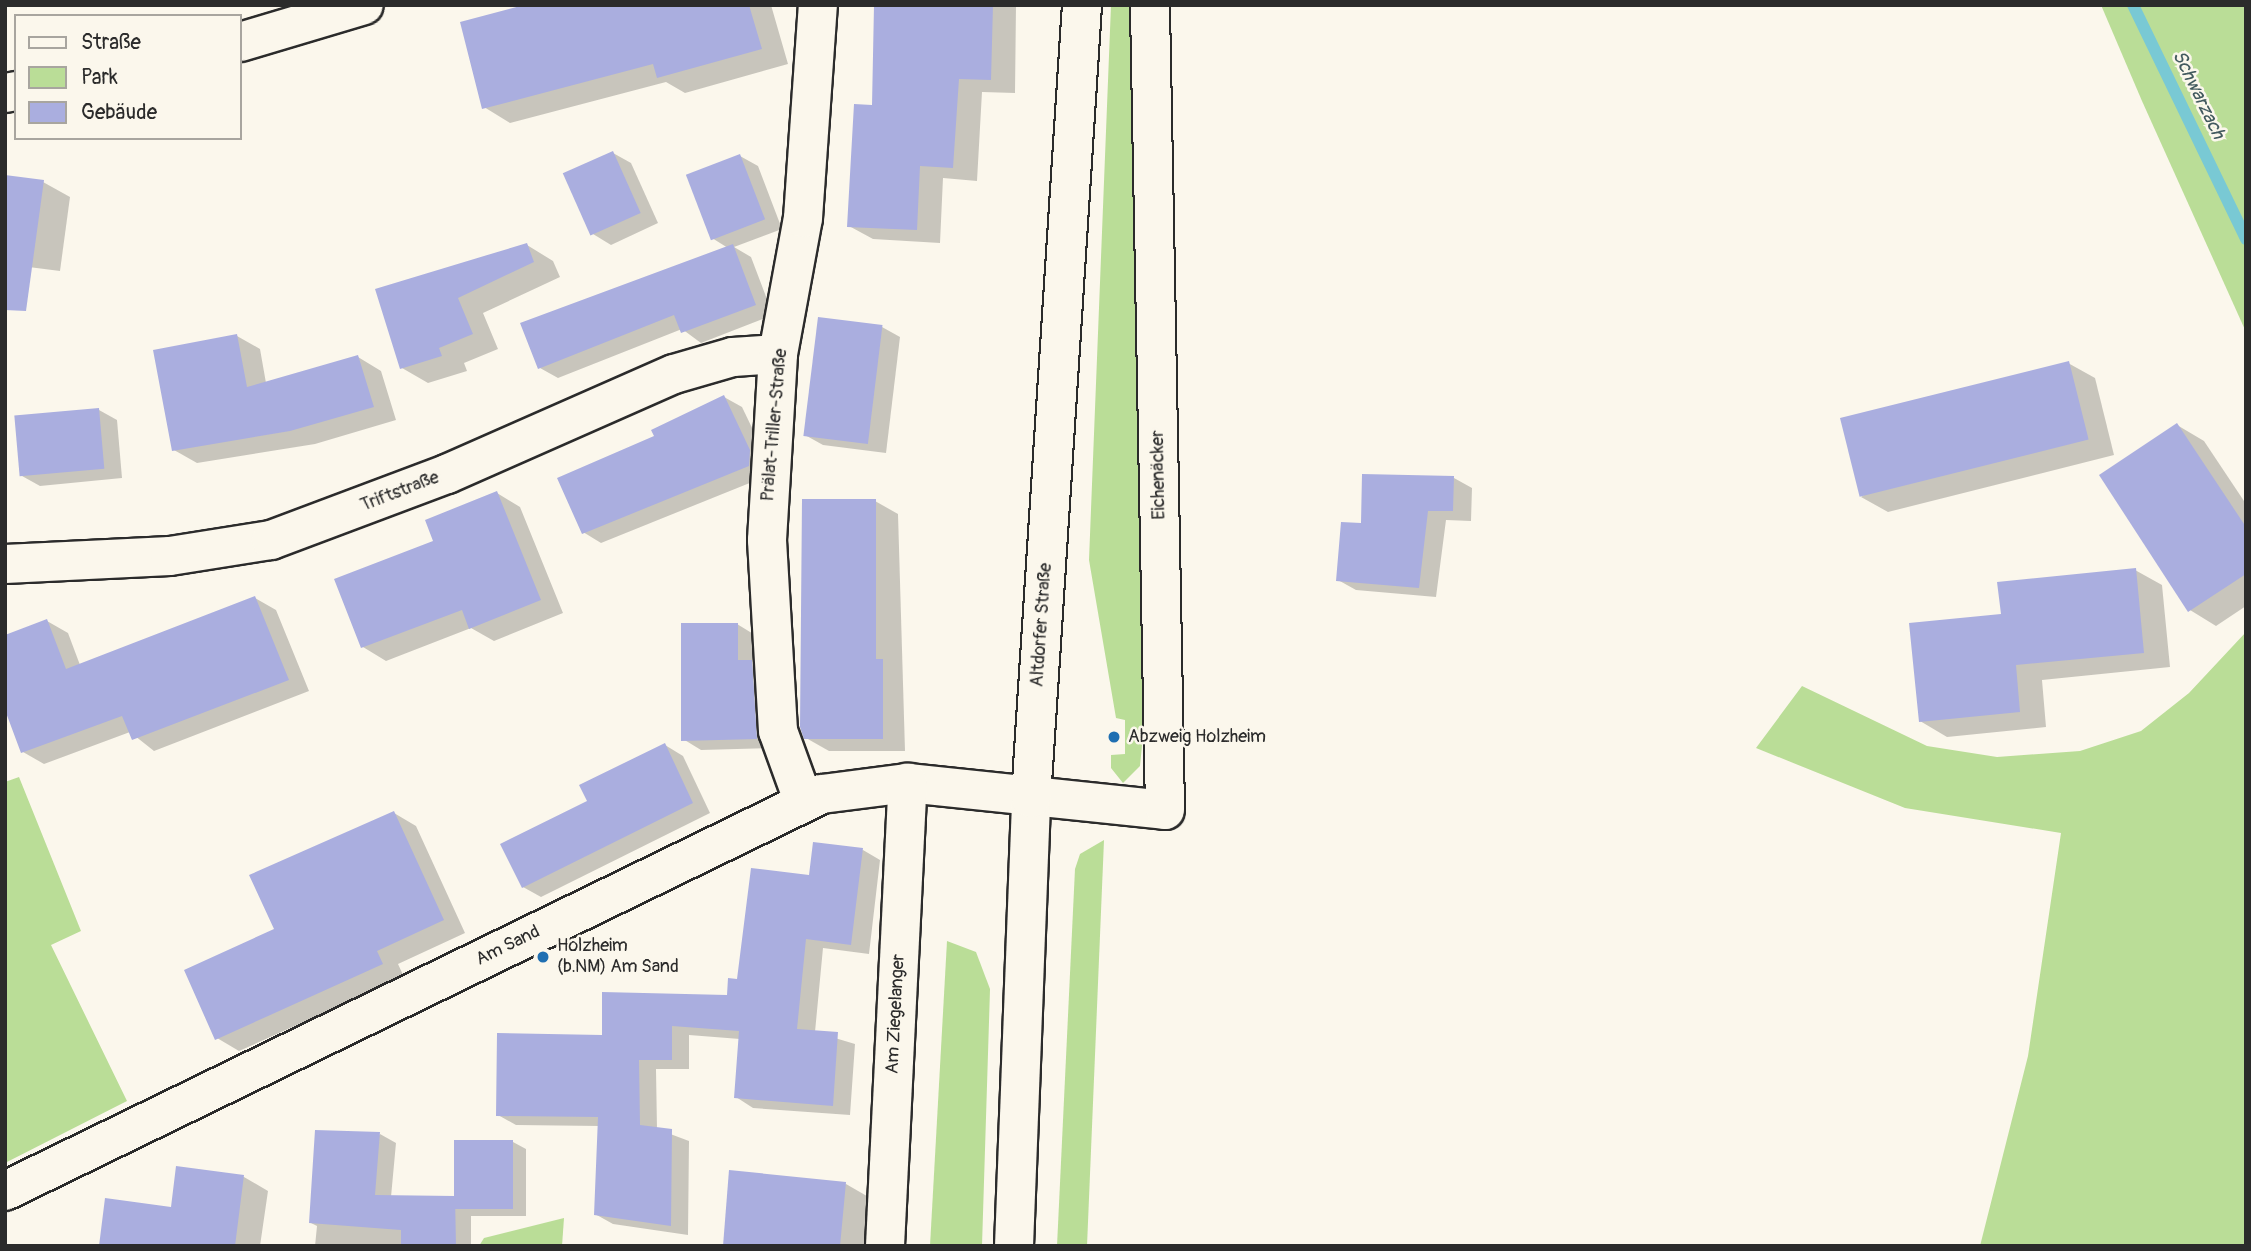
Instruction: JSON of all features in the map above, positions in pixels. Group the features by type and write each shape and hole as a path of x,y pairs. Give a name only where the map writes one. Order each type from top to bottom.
{"street":[{"path":"242,40 364,5"},
{"name":"Prälat-Triller-Straße","path":"803,800 778,731 771,666 767,540 778,354 803,218 818,5"},
{"name":"Altdorfer Straße","path":"1014,1246 1031,798 1082,5"},
{"name":"Eichenäcker","path":"1031,798 1165,810 1150,5"},
{"name":"Triftstraße","path":"5,564 180,555 271,540 447,474 674,374 733,357 778,354"},
{"name":"Am Sand","path":"5,1191 803,800 855,786 908,783 1031,798"},
{"name":"Am Ziegelanger","path":"885,1246 908,783"}],"green space":[{"path":"1111,5 1136,5 1147,695 1140,766 1123,783 1111,768 1111,755 1125,754 1125,720 1116,718 1089,560"},
{"path":"2101,5 2246,5 2246,332 2142,101"},
{"path":"2246,632 2246,1246 1980,1246 2028,1056 2061,833 1905,808 1756,748 1802,686 1927,746 1997,757 2080,751 2141,731 2189,693"},
{"path":"19,777 81,931 51,945 127,1101 5,1163 5,782"},
{"path":"1104,840 1087,1246 1057,1246 1075,869 1080,854"},
{"path":"947,941 976,952 990,989 982,1246 930,1246"},
{"path":"564,1218 562,1246 479,1246 484,1238"}],"building":[{"path":"524,5 749,5 762,49 657,78 653,64 482,109 460,22"},
{"path":"874,5 993,5 991,80 959,79 953,168 920,166 917,230 847,227 854,104 872,105"},
{"path":"613,151 641,213 590,235 563,173"},
{"path":"740,154 765,219 711,240 686,175"},
{"path":"5,175 44,180 26,311 5,310"},
{"path":"527,243 534,262 458,298 473,334 439,348 442,356 400,369 375,289"},
{"path":"733,244 756,305 681,333 674,315 538,369 520,323"},
{"path":"818,317 883,325 868,444 803,436"},
{"path":"237,334 247,387 358,355 374,407 290,431 172,451 153,350"},
{"path":"2069,361 2089,440 1860,497 1840,418"},
{"path":"724,395 750,450 749,466 582,534 557,478 654,436 651,430"},
{"path":"99,408 104,469 20,476 14,415"},
{"path":"2177,423 2246,527 2246,574 2188,612 2099,475"},
{"path":"1362,474 1454,476 1453,511 1428,511 1419,588 1336,581 1341,522 1361,523"},
{"path":"497,491 541,600 469,629 462,610 361,648 334,579 433,541 425,520"},
{"path":"802,499 876,499 876,659 883,659 883,739 804,739 800,727"},
{"path":"2136,568 2144,653 2016,665 2020,712 1919,722 1909,623 2001,614 1997,582"},
{"path":"255,596 289,680 132,740 122,716 21,753 5,710 5,635 47,619 66,669"},
{"path":"681,623 738,623 738,660 752,660 757,739 681,741"},
{"path":"665,743 693,803 522,888 500,844 587,801 579,785"},
{"path":"394,811 444,920 377,951 383,964 215,1040 184,970 274,929 249,875"},
{"path":"813,842 863,848 851,945 806,939 797,1029 838,1032 833,1106 734,1098 739,1031 672,1026 672,1060 639,1060 640,1125 672,1129 671,1226 594,1215 598,1117 496,1116 497,1033 602,1035 602,992 727,995 728,978 737,979 751,868 809,875"},
{"path":"315,1130 380,1132 375,1195 455,1196 456,1246 401,1246 401,1230 309,1223"},
{"path":"454,1140 513,1140 513,1209 454,1209"},
{"path":"176,1166 244,1175 235,1246 99,1246 105,1198 171,1207"},
{"path":"729,1170 846,1182 840,1246 723,1246"}],"waterway":[{"name":"Schwarzach","path":"2133,5 2246,239"}],"place":[{"name":"Abzweig Holzheim","path":"1114,737"},
{"name":"Holzheim (b.NM) Am Sand","path":"543,957"}]}
